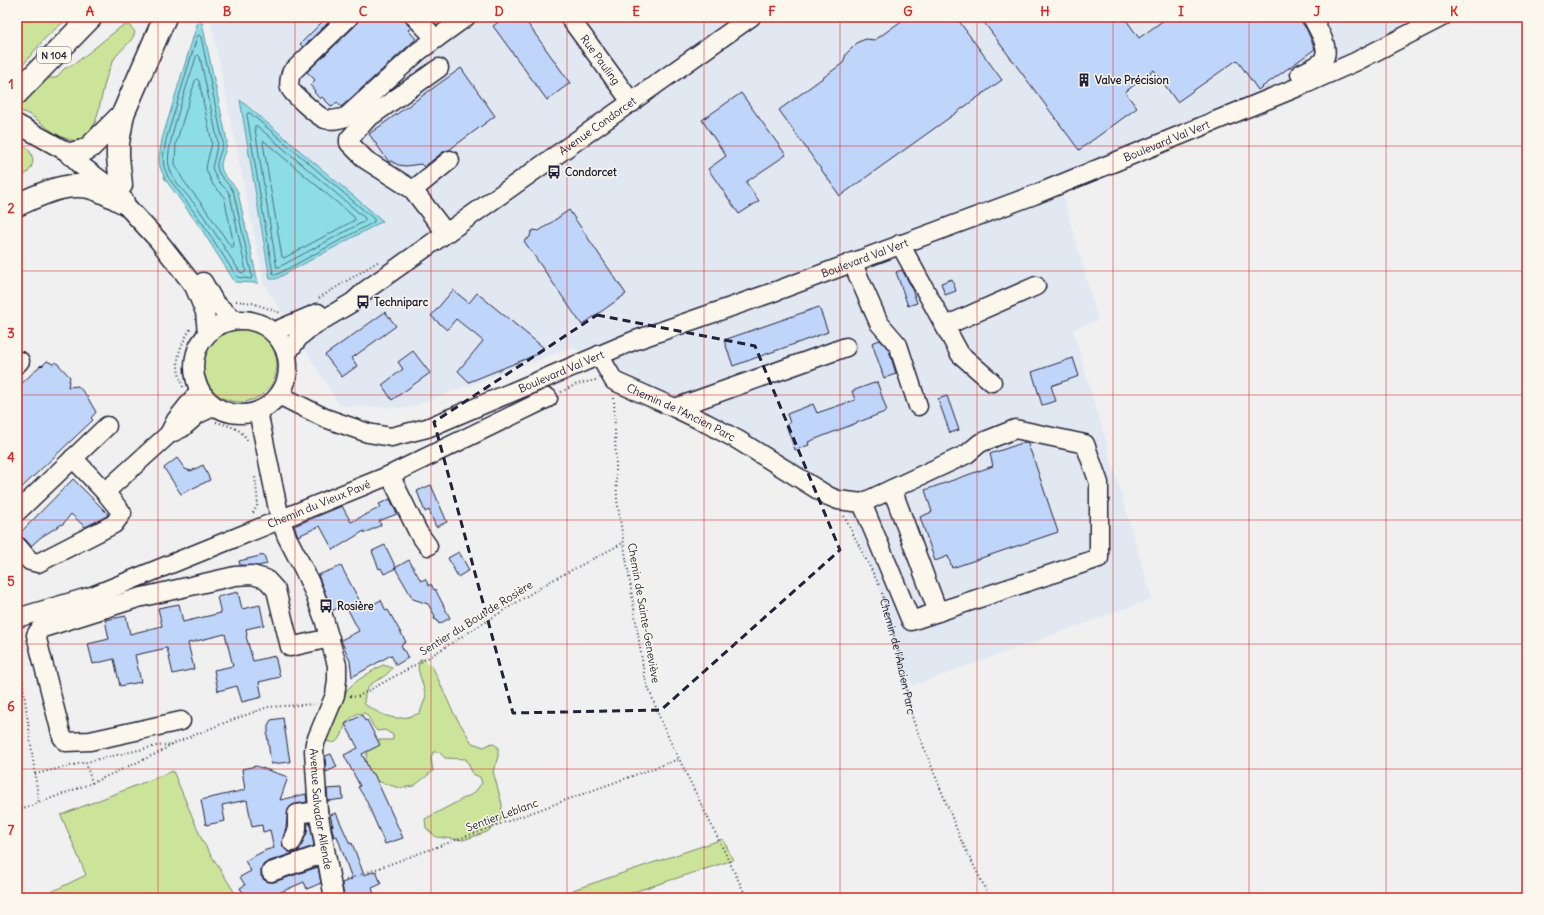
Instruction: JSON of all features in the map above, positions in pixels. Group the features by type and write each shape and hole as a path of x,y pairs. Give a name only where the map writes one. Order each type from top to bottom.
{"highway":[{"name":"N 104","path":"17,93 91,17"},
{"path":"17,205 44,193 74,186 122,193 118,143 123,114 165,17"},
{"path":"71,154 83,152 90,147 123,114"}],"street":[{"path":"349,17 291,73 289,83 290,90 315,113 324,119 337,120 346,117 419,52 466,17"},
{"path":"415,17 436,39"},
{"name":"Rue Pauling","path":"569,17 632,103"},
{"name":"Avenue Condorcet","path":"287,353 300,336 311,328 353,302 366,290 632,103 751,17"},
{"path":"1116,148 1265,92 1320,64 1325,58 1327,50 1312,17"},
{"name":"Boulevard Val Vert","path":"279,395 325,418 368,433 391,437 427,428 633,341 1034,195 1303,85 1355,62 1442,17"},
{"path":"439,68 366,119 349,139 349,143 366,160 413,190 446,234"},
{"path":"23,127 71,154 79,164 106,184 122,193 146,210 178,247 203,282 215,303 232,312 262,324 274,332 281,341 287,353 288,367 286,382 279,395 270,404 258,411 244,414 230,413 215,406 206,399 200,390 194,373 194,358 199,345 205,312 194,286 122,193"},
{"path":"413,190 450,160"},
{"path":"900,244 960,354 992,382"},
{"path":"852,262 879,324 898,345 918,406"},
{"path":"945,326 1036,286"},
{"name":"Avenue Condorcet","path":"274,332 313,316 350,296 366,290"},
{"path":"202,329 219,324 232,312"},
{"path":"676,408 846,347"},
{"name":"Chemin de l'Ancien Parc","path":"599,355 614,381 676,408 738,440 819,491 838,500"},
{"path":"194,410 200,390"},
{"name":"Chemin du Vieux Pavé","path":"17,618 92,596 390,475 548,398"},
{"path":"105,492 169,434 176,420 194,410 215,406"},
{"name":"Avenue Salvador Allende","path":"258,411 280,519 287,537 311,585 330,638 337,665 337,680 333,701 315,744 314,750 318,811 332,892"},
{"path":"17,512 107,426"},
{"path":"838,500 862,502 967,454 980,443 1015,428 1085,444 1099,482 1099,558 911,621 862,502"},
{"path":"17,546 30,561 38,563 114,524 122,513 105,492 73,458"},
{"path":"390,475 418,532 428,546"},
{"path":"892,489 938,612"},
{"path":"181,721 90,741 66,742 62,737 36,636 40,630 138,598 235,576 252,575 266,579 276,590 290,647 330,638"},
{"path":"292,842 296,828 297,814 318,811"},
{"path":"271,872 325,853"}],"path":[{"path":"232,312 236,301 252,303 286,315"},
{"path":"202,329 191,328 184,339 178,354 178,372 185,400 203,418 241,431 248,441 249,448"},
{"path":"548,398 577,384 588,381 614,381"},
{"name":"Chemin de Sainte-Geneviève","path":"614,381 617,500 645,679 663,726 747,898"},
{"path":"250,515 255,511 258,504 255,476"},
{"name":"Chemin de l'Ancien Parc","path":"838,500 847,524 881,590 898,650 916,727 960,840 990,898"},
{"name":"Sentier du Bout de Rosière","path":"170,745 224,722 268,707 316,704 357,697 426,659 551,581 623,543"},
{"path":"36,636 17,640 39,804"},
{"path":"35,774 156,746 170,745"},
{"path":"17,812 92,783 162,751 170,745"},
{"name":"Sentier Leblanc","path":"332,892 679,759"},
{"path":"86,763 92,783"}],"highlighted area":[{"path":"597,315 755,346 840,550 661,710 513,713 434,422"}],"shaded area":[{"path":"210,17 1423,17 1341,63 1058,179 1098,320 1073,330 1152,599 912,686 894,636 887,608 841,493 709,415 573,347 408,408 340,406 264,284"}],"green space":[{"path":"24,17 69,17 45,38 17,72 17,25"},
{"path":"129,25 135,32 131,40 113,61 107,76 95,123 80,142 58,135 31,116 21,111 18,106 37,85 47,78 56,78 64,69 77,62 122,26"},
{"path":"17,138 29,150 33,160 29,171 17,181"},
{"path":"240,328 261,334 271,344 277,365 271,386 261,396 240,402 219,396 209,386 203,365 209,344 219,334"},
{"path":"420,659 425,660 433,668 453,712 472,743 484,747 492,743 498,747 498,757 493,771 502,804 501,820 487,832 463,840 436,837 426,828 425,819 474,793 482,783 480,777 473,774 466,759 445,758 439,752 433,752 431,758 433,771 414,786 399,788 374,780 368,769 366,756 373,740 393,740 393,735 385,730 377,731 365,713 356,714 346,723 341,737 334,743 326,741 327,731 338,713 347,690 358,680 383,665 392,668 383,677 370,685 365,695 364,704 385,715 397,718 404,718 420,713 426,696 418,669"},
{"path":"173,771 203,842 238,898 39,898 86,875 61,815"},
{"path":"723,839 733,860 615,898 576,898 573,890"}],"water":[{"path":"199,18 201,18 227,141 221,166 224,174 238,193 258,283 235,282 200,227 165,179 160,167 159,158 162,139"},
{"path":"240,100 383,221 276,279 270,279"}],"building":[{"path":"327,17 334,17 303,47 300,44"},
{"path":"359,17 404,17 407,24 411,28 408,30 416,39 341,107 337,102 332,107 322,97 320,99 314,92 315,91 310,85 315,80 307,72 356,25"},
{"path":"505,17 523,17 570,83 547,100 493,26"},
{"path":"907,17 956,17 1002,80 840,196 779,110 843,63 846,54 858,42 866,39 875,40"},
{"name":"Valve Précision","path":"980,17 1124,17 1139,38 1168,17 1298,17 1307,30 1315,49 1258,90 1237,60 1177,102 1154,70 1125,92 1137,108 1079,150"},
{"path":"461,68 495,116 424,167 421,164 406,166 398,165 391,161 389,162 369,134"},
{"path":"741,93 786,155 746,182 759,201 739,214 708,169 726,156 702,120"},
{"path":"569,210 626,294 582,325 524,241 530,237 531,232 534,230 539,231"},
{"path":"902,270 911,286 917,303 908,306 896,272"},
{"path":"952,279 956,291 945,295 941,283"},
{"path":"453,290 469,303 477,293 544,348 538,354 469,382 458,371 483,341 456,319 447,330 431,316"},
{"path":"819,307 828,332 733,366 724,340"},
{"path":"385,312 396,326 352,358 357,366 342,377 325,355"},
{"path":"880,340 889,350 896,374 884,378 872,343"},
{"path":"413,351 430,373 392,400 382,385 403,369 398,362"},
{"path":"1073,358 1079,376 1051,386 1056,401 1042,405 1032,372"},
{"path":"47,361 53,364 56,362 70,377 68,387 78,386 86,395 96,412 91,418 93,420 17,492 17,388"},
{"path":"877,382 887,411 808,442 809,445 795,450 786,425 790,423 787,414 813,404 817,413 855,400 852,391"},
{"path":"947,396 959,430 950,433 938,399"},
{"path":"1027,442 1034,460 1058,532 952,568 948,556 935,561 920,517 932,512 925,490 993,466 990,454"},
{"path":"177,458 185,469 191,471 203,465 210,480 181,494 164,468"},
{"path":"73,479 108,514 107,516 85,527 71,514 64,523 41,537 31,546 25,539 17,536"},
{"path":"431,485 447,522 436,527 429,510 425,512 417,491"},
{"path":"390,499 397,514 379,521 381,525 365,533 364,531 333,550 320,526 298,536 294,526 342,506 351,522 381,507 379,504"},
{"path":"385,545 396,568 384,574 381,568 379,569 372,551"},
{"path":"459,552 469,570 458,577 448,558"},
{"path":"264,555 267,564 258,566 240,565 239,561"},
{"path":"409,560 421,581 425,579 429,586 431,584 434,590 435,589 450,618 439,624 437,620 434,619 435,616 428,604 413,599 395,568"},
{"path":"341,566 364,609 381,600 386,611 388,610 406,642 401,645 408,658 396,665 391,655 352,677 350,661 341,640 359,631 345,604 332,611 318,575"},
{"path":"238,592 242,609 260,605 264,625 246,629 246,636 253,661 275,656 280,677 259,682 262,697 242,702 237,686 218,691 214,670 233,666 225,634 188,643 194,669 173,674 167,648 135,655 141,682 120,686 114,659 93,664 88,644 109,639 105,620 126,616 130,634 162,626 158,608 179,604 183,622 221,613 217,597"},
{"path":"362,715 365,721 367,720 380,745 362,754 371,773 374,774 403,838 385,844 366,800 358,787 360,786 344,755 358,748 345,724"},
{"path":"283,718 290,762 271,764 267,734 268,725 271,720"},
{"path":"331,754 337,767 326,772 325,756"},
{"path":"256,766 288,777 280,800 306,794 307,802 295,804 288,810 282,843 284,848 288,852 299,850 307,833 308,823 310,823 314,846 267,862 263,865 261,876 264,880 274,882 318,867 321,883 307,889 304,882 267,898 246,898 240,888 245,885 240,877 251,871 245,861 266,850 274,848 270,830 263,832 262,825 252,827 247,800 222,805 225,821 206,825 201,800 245,790 242,769"},
{"path":"342,788 343,799 328,801 327,789"},
{"path":"336,813 350,844 352,843 364,875 376,871 381,884 372,888 375,898 344,898 342,883 352,879 337,836 334,837 330,815"}],"place":[{"name":"Valve Précision","path":"1084,80"},
{"name":"Condorcet","path":"554,172"},
{"name":"Techniparc","path":"363,302"},
{"name":"Rosière","path":"326,606"}]}
